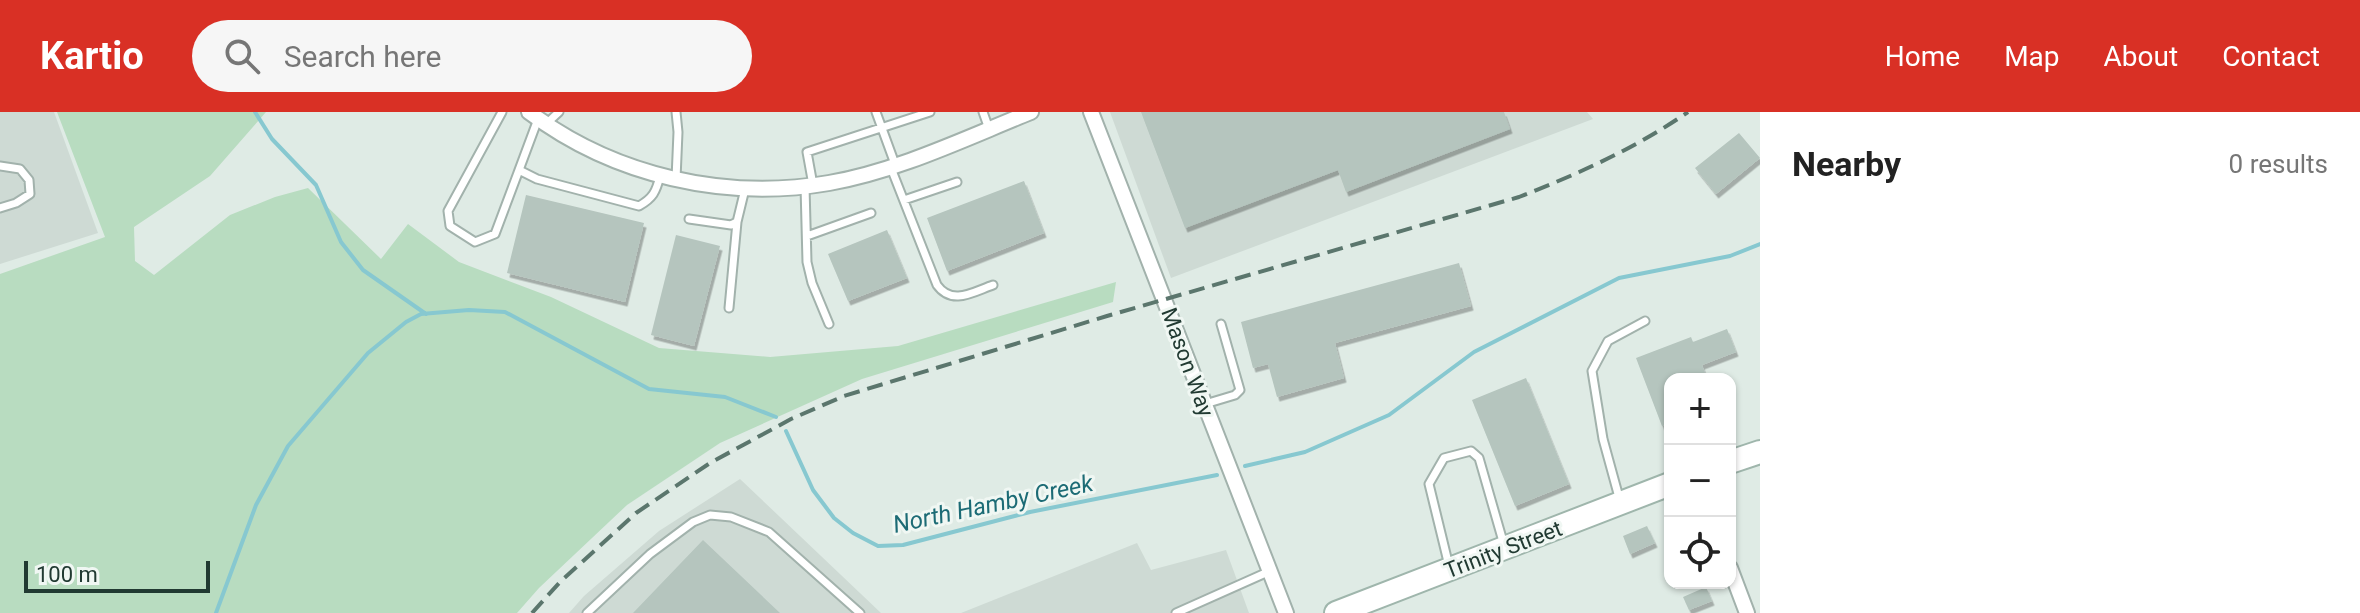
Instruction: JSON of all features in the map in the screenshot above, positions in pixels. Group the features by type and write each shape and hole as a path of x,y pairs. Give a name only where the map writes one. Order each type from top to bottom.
{"street":[{"path":"538,119 588,149 660,176 700,184 782,188 831,183 893,165 1031,112"},
{"name":"Mason Way","path":"1091,112 1286,613"},
{"path":"1736,460 1760,452"},
{"name":"Trinity Street","path":"1336,613 1664,486"},
{"path":"1736,584 1747,613"}],"lane":[{"path":"502,112 448,211 450,226 475,242 495,234 538,119 559,112"},
{"path":"676,112 676,179"},
{"path":"876,112 904,200 937,285 943,293 960,297 993,285"},
{"path":"829,324 807,262 807,152 930,112"},
{"path":"983,112 989,129"},
{"path":"0,166 20,169 29,180 30,194 0,208"},
{"path":"519,170 537,179 639,206 651,200 657,191 660,176"},
{"path":"904,200 957,182"},
{"path":"729,308 737,222 745,187"},
{"path":"807,236 871,213"},
{"path":"689,219 731,225 737,222"},
{"path":"1620,503 1603,439 1592,371 1608,341 1645,321"},
{"path":"1203,405 1235,395 1240,390 1221,324"},
{"path":"1449,569 1429,484 1444,458 1471,451 1479,458 1505,547"},
{"path":"587,613 650,554 693,522 710,515 731,517 769,532 860,613"},
{"path":"1176,613 1270,571"}],"shaded area":[{"path":"0,112 54,112 98,233 0,264"},
{"path":"1110,112 1587,112 1593,119 1171,278"},
{"path":"740,479 881,613 569,613 584,596 659,531"},
{"path":"1137,543 1151,570 1226,550 1249,613 961,613"}],"green space":[{"path":"57,112 266,112 210,176 134,227 135,261 154,275 230,215 308,188 381,259 408,224 459,262 551,297 659,348 770,357 898,346 1116,282 1113,302 862,379 720,443 627,505 539,588 517,613 0,613 0,274 105,237"}],"building":[{"path":"1141,112 1504,112 1510,129 1346,192 1338,170 1185,228"},
{"path":"1739,133 1760,158 1716,194 1695,168"},
{"path":"1024,181 1044,233 947,271 927,218"},
{"path":"526,195 644,223 625,302 507,273"},
{"path":"887,230 907,278 848,301 828,254"},
{"path":"676,235 720,246 694,346 651,335"},
{"path":"1459,263 1471,306 1335,343 1344,378 1277,397 1268,364 1253,368 1241,322"},
{"path":"1727,329 1736,352 1702,365 1705,373 1664,373 1662,426 1636,358 1691,337 1693,342"},
{"path":"1526,378 1569,484 1515,506 1472,400"},
{"path":"1647,526 1655,543 1630,554 1623,536"},
{"path":"703,540 780,613 633,613"},
{"path":"1707,589 1712,601 1689,610 1683,597"}],"waterway":[{"path":"255,112 272,139 316,185 341,242 363,270 426,314"},
{"name":"North Hamby Creek","path":"1245,466 1305,452 1389,415 1474,352 1619,278 1730,256 1760,244"},
{"name":"North Hamby Creek","path":"216,613 256,505 288,446 368,353 406,322 421,314 469,310 505,312 649,389 725,397 776,417"},
{"name":"North Hamby Creek","path":"786,431 813,490 834,518 853,533 878,546 903,545 1030,512 1217,475"}],"railway":[{"path":"532,613 560,582 636,513 710,463 791,419 844,396 1519,197 1606,159 1688,112"}]}
